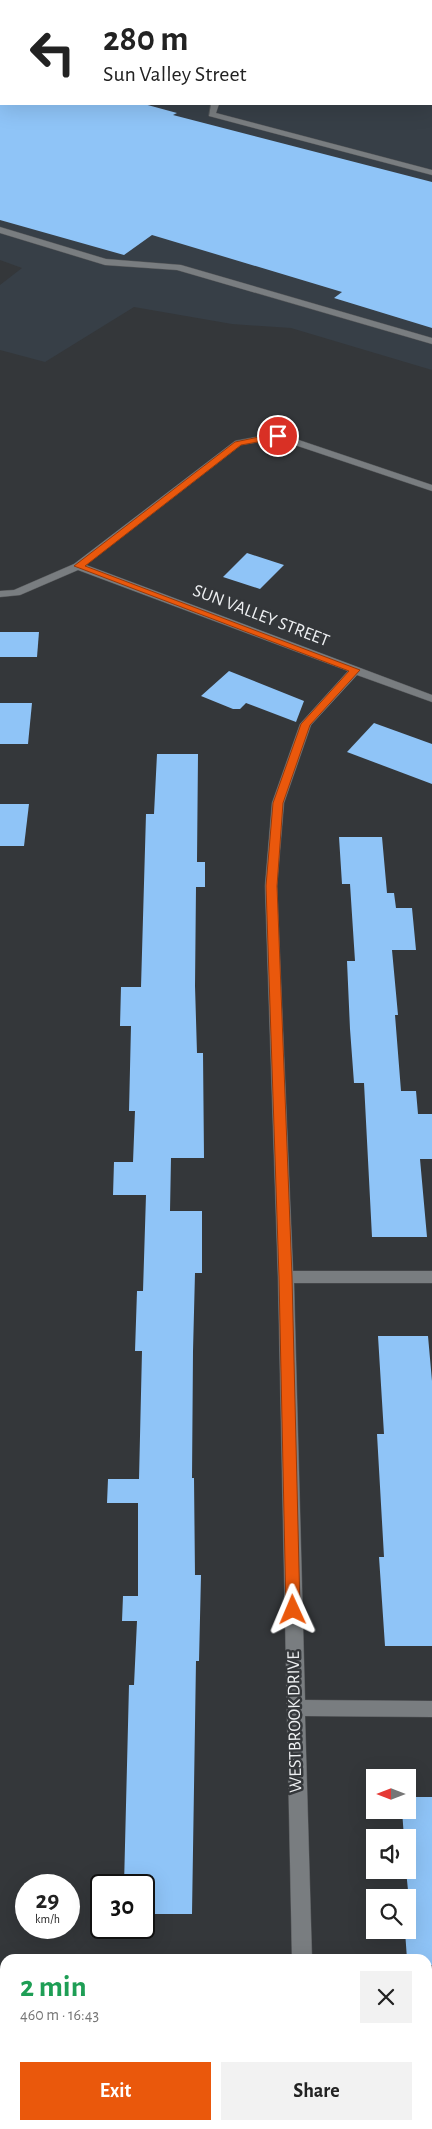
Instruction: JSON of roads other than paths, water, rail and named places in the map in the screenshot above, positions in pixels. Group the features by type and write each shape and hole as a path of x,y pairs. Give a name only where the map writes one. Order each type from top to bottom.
{"street":[{"path":"215,105 212,114 432,173"},
{"path":"0,230 105,262 178,267 432,341"},
{"path":"0,594 16,593 78,566 238,444 278,436 432,488"},
{"name":"SUN VALLEY STREET","path":"78,566 432,699"},
{"name":"WESTBROOK DRIVE","path":"302,1954 286,1277 271,886 278,803 306,724 355,670"},
{"path":"286,1277 432,1277"},
{"path":"295,1708 432,1709"}]}
